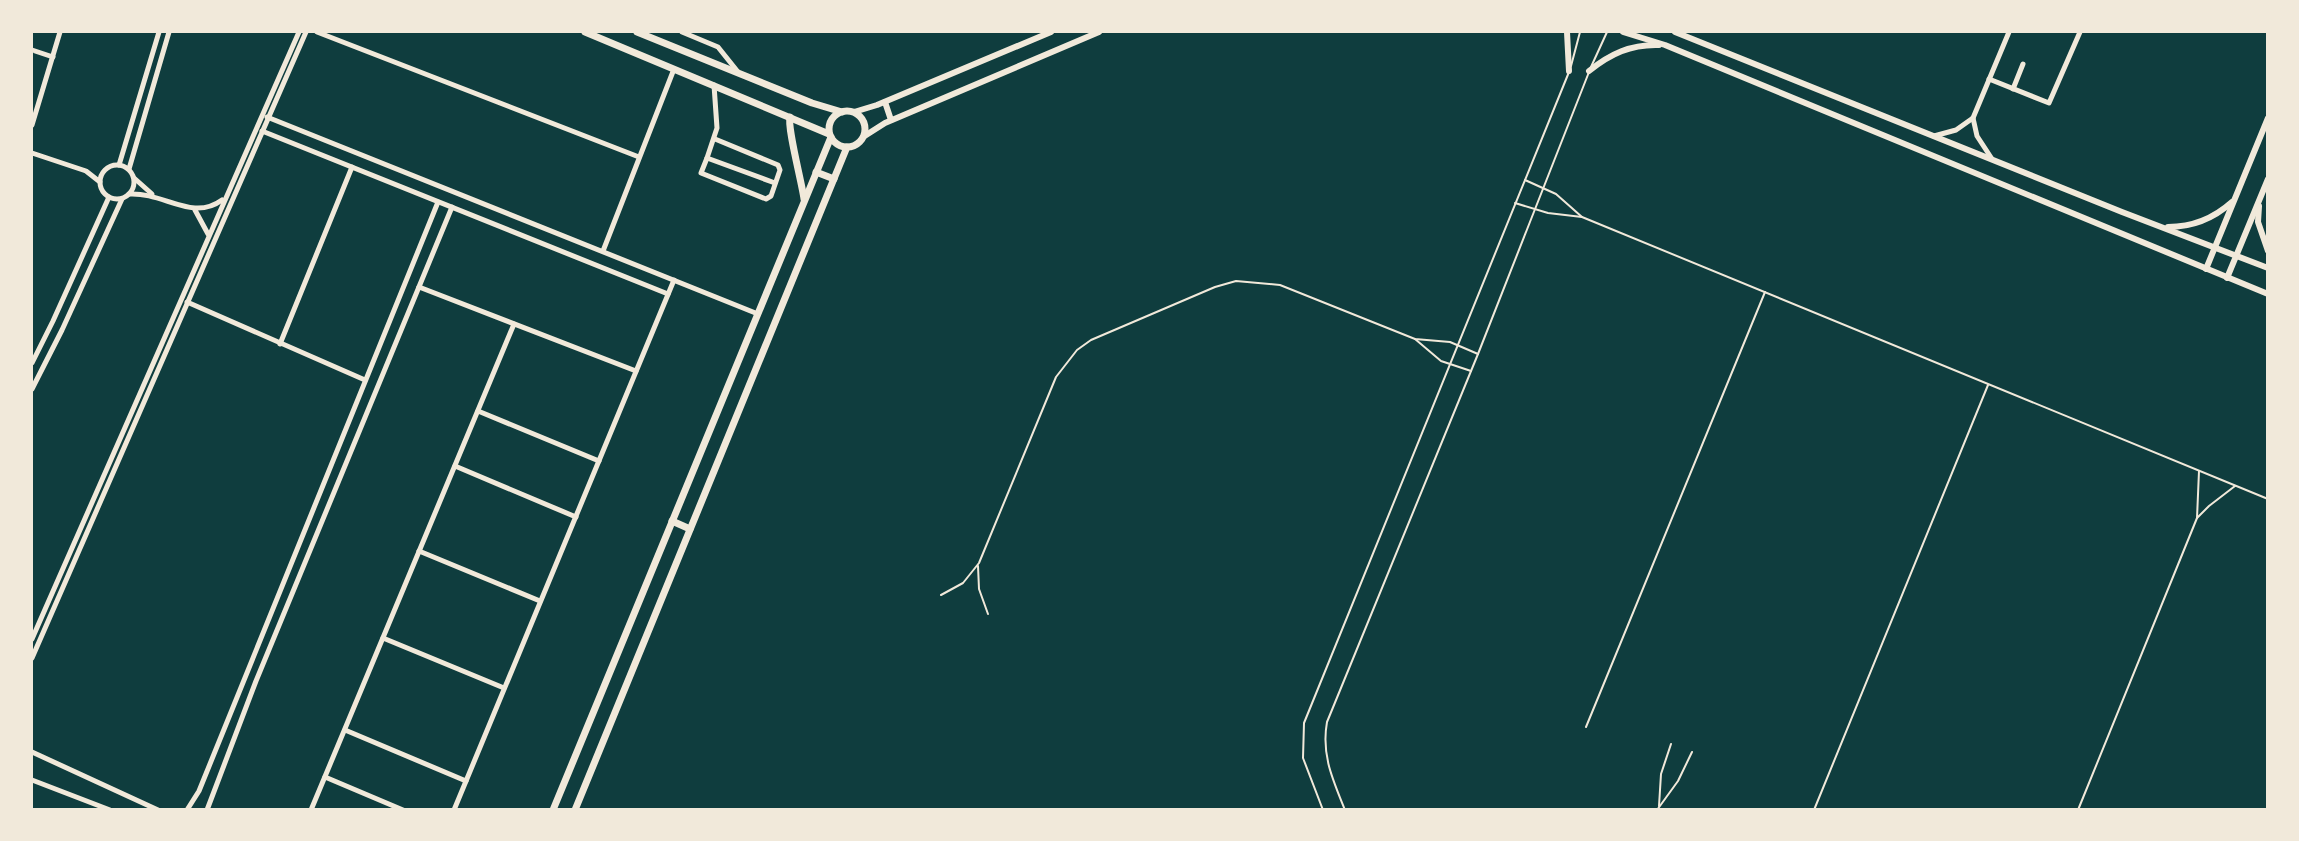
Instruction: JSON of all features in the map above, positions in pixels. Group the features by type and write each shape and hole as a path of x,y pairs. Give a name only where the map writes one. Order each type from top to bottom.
{"main road":[{"path":"585,32 790,117 830,136 838,145 847,147 857,144 863,137 862,120 854,112 842,112 812,103 637,32"},
{"path":"553,810 804,202 830,136 831,120 842,112"},
{"path":"790,117 788,129 799,167 804,202"},
{"path":"575,810 847,147"},
{"path":"816,172 834,179"},
{"path":"672,521 690,529"}],"street":[{"path":"32,125 60,32"},
{"path":"119,165 159,32"},
{"path":"129,169 169,32"},
{"path":"32,639 208,234 299,32"},
{"path":"32,658 306,32"},
{"path":"317,32 639,157"},
{"path":"682,32 718,47 739,73"},
{"path":"854,112 885,102 1051,32"},
{"path":"863,137 891,120 1099,32"},
{"path":"1567,32 1569,71"},
{"path":"1623,32 1665,45 2268,294"},
{"path":"1648,32 1652,40"},
{"path":"1675,32 2159,227 2215,246 2268,268"},
{"path":"1935,136 1956,130 1973,118 2009,32"},
{"path":"1989,79 2049,103 2080,32"},
{"path":"1589,71 1602,61 1624,50 1648,45 1665,45"},
{"path":"32,50 53,57"},
{"path":"2013,88 2023,64"},
{"path":"603,251 674,69"},
{"path":"714,85 717,128 715,139 701,173 766,199 771,196 780,170 778,165 715,139"},
{"path":"885,102 891,120"},
{"path":"267,117 758,314"},
{"path":"1973,118 1981,145 1994,160"},
{"path":"2206,269 2268,118"},
{"path":"262,131 668,294"},
{"path":"32,153 86,171 100,182"},
{"path":"707,158 775,183"},
{"path":"86,171 119,165 129,169 153,195"},
{"path":"280,344 352,167"},
{"path":"105,169 100,182 102,191 109,197 122,199"},
{"path":"32,388 62,330 122,199 134,186 134,177"},
{"path":"2227,278 2268,179"},
{"path":"129,194 153,195 195,210 213,206 223,200"},
{"path":"32,363 109,197"},
{"path":"2259,200 2258,222 2268,251"},
{"path":"187,810 199,791 438,202"},
{"path":"2159,227 2193,225 2208,220 2232,202"},
{"path":"207,810 285,611 452,207"},
{"path":"195,210 208,234"},
{"path":"542,243 547,230"},
{"path":"412,265 426,270"},
{"path":"454,810 674,280"},
{"path":"419,286 636,371"},
{"path":"187,302 365,380"},
{"path":"311,810 514,324"},
{"path":"478,411 598,461"},
{"path":"455,466 576,517"},
{"path":"419,551 540,601"},
{"path":"46,606 53,608"},
{"path":"273,607 285,611"},
{"path":"383,638 504,688"},
{"path":"345,730 466,781"},
{"path":"32,752 158,810"},
{"path":"325,777 403,810"},
{"path":"32,780 110,810"}],"lane":[{"path":"1323,810 1303,758 1304,723 1569,71 1580,32"},
{"path":"1345,810 1327,764 1325,736 1327,722 1478,354 1589,71 1607,32"},
{"path":"1525,180 1566,201 1582,217"},
{"path":"1515,203 1533,210 1582,217 2268,499"},
{"path":"941,595 963,583 979,563 1056,377 1077,350 1091,340 1215,286 1236,281 1280,285 1415,339 1427,351 1449,365 1471,371"},
{"path":"1586,727 1765,292"},
{"path":"1415,339 1433,338 1458,344 1478,354"},
{"path":"1814,810 1988,384"},
{"path":"2078,810 2197,518 2199,471"},
{"path":"2197,518 2208,506 2235,486"},
{"path":"979,563 979,589 988,614"},
{"path":"1658,808 1661,774 1671,744"},
{"path":"1658,808 1678,782 1692,753"}]}
